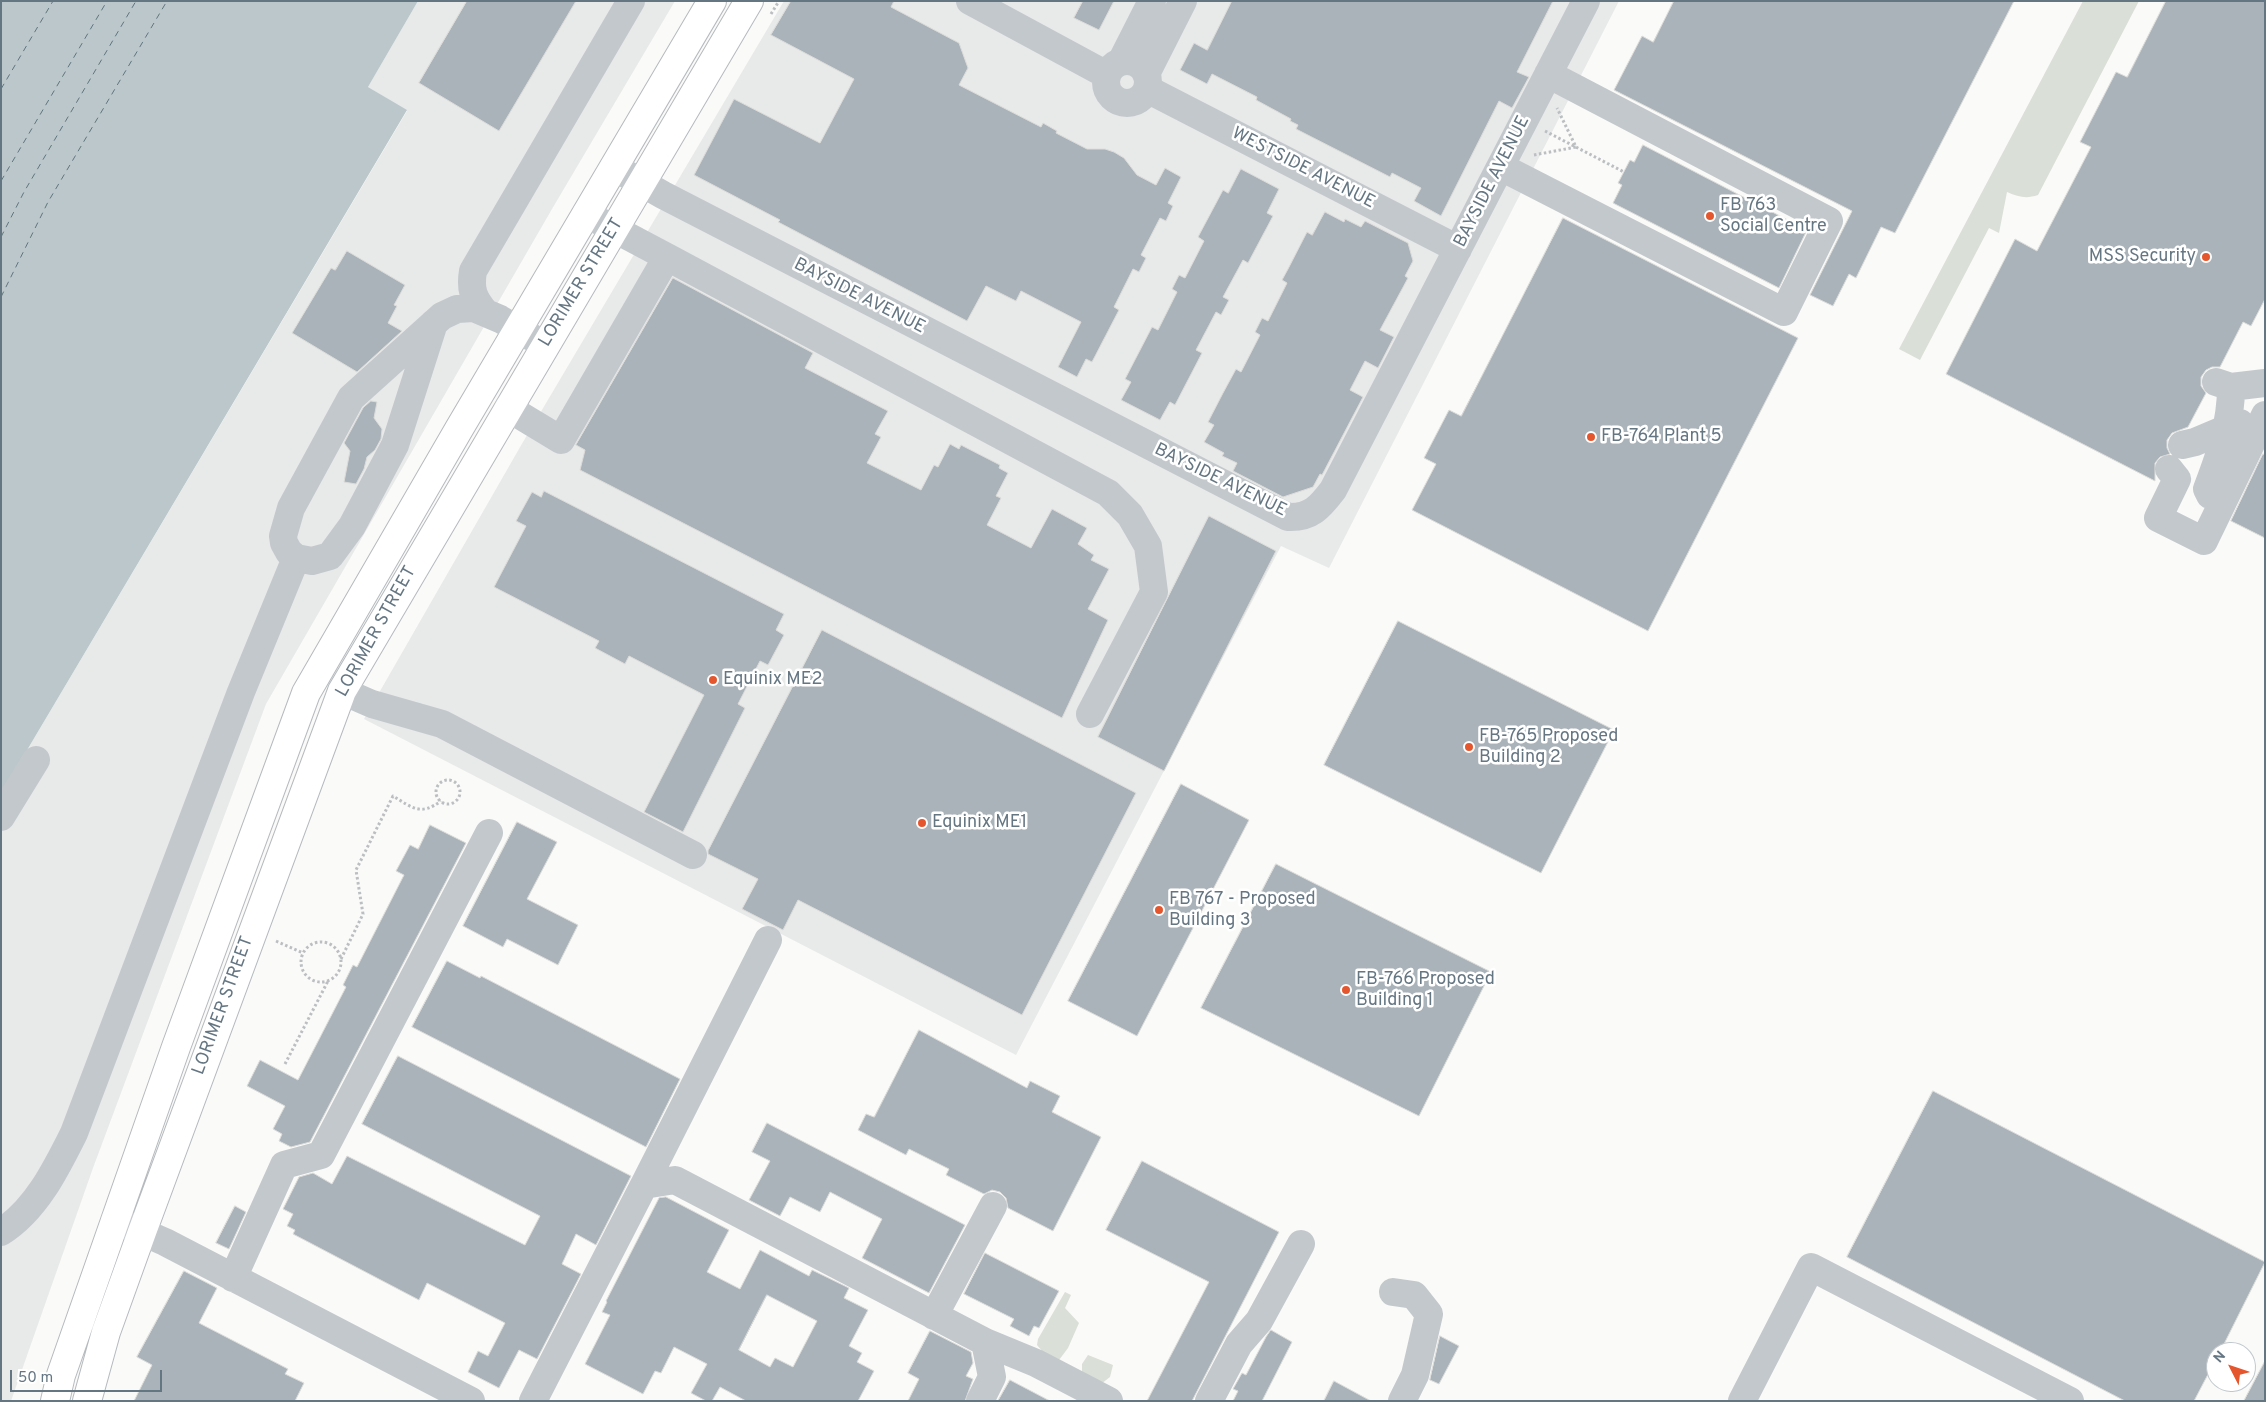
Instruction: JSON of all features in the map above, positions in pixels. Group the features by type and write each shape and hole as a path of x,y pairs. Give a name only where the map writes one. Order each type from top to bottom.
{"main road":[{"name":"LORIMER STREET","path":"55,1401 61,1375 115,1220 306,693 349,616 712,1"},
{"name":"LORIMER STREET","path":"87,1401 104,1340 142,1232 342,691 642,183 759,10"},
{"path":"215,940 245,950"}],"lane":[{"path":"485,312 473,296 471,286 473,271 631,1"},
{"path":"970,1 1114,68 1139,65 1146,82"},
{"path":"1152,1 1106,82 1111,96 1123,103 1137,100 1183,1"},
{"name":"BAYSIDE AVENUE","path":"614,167 1077,410 1288,517 1300,517 1310,513 1322,504 1333,490 1586,1"},
{"path":"1502,164 1784,312 1828,221 1546,78"},
{"name":"WESTSIDE AVENUE","path":"1146,82 1458,249"},
{"path":"586,214 1108,493 1130,515 1148,546 1154,592 1090,714"},
{"path":"508,408 561,440 667,257"},
{"path":"434,323 395,445 352,526 330,556 312,561 296,558 284,544 285,524 291,508 351,398 434,323 442,316 457,309 474,308 546,345"},
{"path":"2223,380 2235,375 2265,371"},
{"path":"2223,380 2265,383"},
{"path":"2223,380 2231,411 2248,421"},
{"path":"2190,534 2210,495 2208,489 2223,447 2248,421 2265,396"},
{"path":"2182,444 2195,442 2248,421"},
{"path":"2170,469 2177,479 2158,518 2204,541 2248,421"},
{"path":"1,1232 17,1220 44,1186 74,1133 241,692 296,558"},
{"path":"342,691 372,704 442,724 693,855"},
{"path":"1,817 36,760"},
{"path":"233,1278 284,1166 321,1155 489,833"},
{"path":"533,1401 768,940"},
{"path":"644,1186 675,1180 984,1342 1036,1363 1109,1401"},
{"path":"934,1316 993,1206"},
{"path":"115,1220 233,1278 471,1401"},
{"path":"1209,1401 1239,1344 1259,1321 1301,1244"},
{"path":"1742,1401 1811,1267 2070,1401"},
{"path":"1393,1292 1414,1295 1429,1314 1415,1375 1402,1401"},
{"path":"980,1401 992,1377 984,1342"}],"path":[{"path":"759,10 778,1"},
{"path":"1546,78 1576,147"},
{"path":"1525,120 1624,172"},
{"path":"1502,164 1576,147"},
{"path":"446,780 457,783 460,790 456,801 448,804 441,800 437,794 440,783 446,780"},
{"path":"285,1064 328,981 339,972 341,959 363,914 356,870 393,796 417,810 429,809 441,800"},
{"path":"272,950 279,932"},
{"path":"276,941 303,953"},
{"path":"328,981 315,981 309,978 301,967 303,953 312,944 324,942 335,948 341,959"}],"shaded area":[{"path":"1,1 418,1 368,87 407,110 1,794"},
{"path":"418,1 675,1 552,209 266,704 93,1168 11,1401 1,1401 1,794 407,111 368,87"},
{"path":"784,1 1619,1 1329,568 1281,546 1016,1055 364,719 523,442"},
{"path":"2083,1 2139,1 2038,195 2022,197 2007,192 1999,233 1989,228 1920,360 1899,349"},
{"path":"1065,1292 1071,1295 1065,1308 1079,1323 1068,1348 1059,1360 1043,1352 1037,1345 1038,1339"},
{"path":"1088,1355 1113,1365 1110,1377 1101,1384 1082,1376 1082,1364"}],"building":[{"path":"467,1 576,1 499,131 419,83"},
{"path":"791,1 894,1 891,7 959,43 968,68 959,85 1041,127 1043,123 1057,131 1056,133 1087,149 1105,149 1114,152 1124,158 1137,175 1156,185 1165,168 1181,177 1168,203 1173,206 1166,221 1160,218 1141,255 1146,258 1139,272 1133,269 1114,307 1119,310 1092,362 1086,359 1077,377 1058,367 1081,322 1021,291 1016,301 986,286 967,321 778,222 780,220 694,175 734,99 820,143 854,79 771,35"},
{"path":"1083,1 1114,1 1099,30 1074,18"},
{"path":"1232,1 1553,1 1517,72 1529,77 1512,108 1499,101 1441,216 1414,201 1421,188 1392,173 1390,177 1296,129 1298,125 1290,121 1291,119 1256,100 1257,97 1212,74 1207,84 1180,70 1194,43 1207,50"},
{"path":"1674,1 2014,1 1895,233 1881,227 1856,278 1849,274 1833,306 1810,295 1852,211 1614,90 1642,36 1653,42"},
{"path":"2166,1 2265,1 2265,299 2251,326 2243,322 2220,367 2212,367 2206,370 2201,377 2201,386 2206,393 2188,427 2172,433 2167,440 2167,448 2170,454 2160,457 2155,463 2155,481 1946,374 2015,239 2037,251 2091,147 2080,142 2116,72 2127,77"},
{"name":"FB 763 Social Centre","path":"1643,145 1807,230 1779,288 1613,203 1622,185 1618,183 1630,160 1634,162"},
{"path":"1241,169 1279,189 1267,213 1273,216 1248,263 1243,260 1223,297 1229,300 1221,315 1216,312 1196,350 1202,353 1175,405 1170,402 1160,420 1121,400 1131,382 1125,379 1152,327 1158,330 1177,292 1172,289 1179,275 1185,278 1204,241 1198,237 1223,190 1228,193"},
{"path":"1325,212 1344,222 1345,219 1361,227 1365,221 1408,243 1413,261 1405,276 1408,278 1380,330 1394,337 1378,368 1365,361 1350,390 1363,397 1322,475 1320,474 1313,487 1283,497 1233,471 1237,463 1222,456 1224,453 1204,442 1214,425 1208,422 1236,369 1241,372 1260,335 1255,332 1262,318 1268,321 1287,283 1282,280 1307,232 1312,235"},
{"name":"FB-764 Plant 5","path":"1563,218 1798,338 1648,631 1412,510 1436,464 1424,458 1449,410 1461,416"},
{"path":"347,251 405,285 394,305 397,306 388,323 402,331 357,372 292,333 331,268 335,270"},
{"path":"673,278 813,353 805,368 888,411 875,434 881,437 867,463 921,490 934,465 938,467 950,444 959,449 961,445 1000,465 999,468 1008,473 996,496 1001,498 987,525 1031,548 1052,509 1087,528 1078,544 1094,555 1091,560 1109,569 1088,609 1108,620 1062,718 580,470 585,450 576,445"},
{"path":"371,401 377,402 374,418 382,429 381,439 375,450 367,457 364,469 356,484 344,482 350,451 344,443 363,408"},
{"path":"2263,454 2265,455 2265,538 2231,521"},
{"name":"Equinix ME2","path":"544,491 784,614 776,630 784,635 768,665 760,661 738,704 745,708 683,832 644,812 704,695 629,656 625,664 595,648 599,641 494,587 526,526 516,521 532,492 541,497"},
{"path":"1209,516 1276,551 1164,771 1098,737"},
{"name":"FB-765 Proposed Building 2","path":"1398,621 1614,730 1541,873 1324,765"},
{"name":"Equinix ME1","path":"822,630 1136,793 1022,1015 798,900 783,930 742,909 758,879 708,854"},
{"name":"FB 767 - Proposed Building 3","path":"1181,784 1249,820 1137,1036 1068,1001"},
{"path":"517,822 557,842 527,899 578,925 558,965 507,939 503,947 463,926"},
{"path":"430,825 466,843 310,1142 291,1147 279,1141 282,1134 273,1129 285,1106 247,1086 260,1060 298,1080 346,987 343,985 353,965 357,967 404,875 396,871 410,845 418,849"},
{"name":"FB-766 Proposed Building 1","path":"1276,864 1491,972 1419,1116 1201,1008"},
{"path":"447,961 480,978 481,976 680,1079 646,1147 412,1027"},
{"path":"919,1030 1027,1088 1030,1081 1060,1096 1052,1112 1101,1137 1053,1231 1008,1208 1006,1198 1000,1192 992,1190 984,1194 946,1175 949,1169 909,1149 906,1155 858,1130 866,1114 874,1117"},
{"path":"398,1056 631,1176 596,1245 576,1234 562,1264 581,1274 537,1359 519,1350 499,1388 468,1372 478,1351 488,1356 505,1323 427,1283 419,1300 293,1234 295,1230 287,1226 293,1214 283,1209 299,1177 313,1173 332,1184 347,1156 525,1245 540,1216 362,1124"},
{"path":"1933,1091 2265,1262 2225,1342 2206,1342 2206,1378 2194,1401 2125,1401 1847,1257"},
{"path":"767,1123 965,1225 929,1293 862,1258 882,1219 830,1192 820,1212 790,1197 780,1216 749,1200 770,1161 752,1152"},
{"path":"1142,1161 1279,1232 1192,1401 1147,1401 1209,1282 1106,1230"},
{"path":"666,1197 729,1230 707,1272 740,1289 760,1250 809,1276 812,1270 849,1288 844,1298 868,1310 849,1346 862,1353 857,1362 874,1371 858,1401 746,1401 720,1387 712,1401 706,1401 691,1393 707,1364 674,1347 661,1373 655,1371 643,1394 585,1364 610,1315 602,1312 606,1301 659,1198","holes":["767,1295 817,1321 793,1367 775,1358 770,1367 739,1350"]},
{"path":"235,1206 246,1212 229,1249 216,1243"},
{"path":"985,1253 1059,1291 1039,1328 1034,1326 1029,1336 1010,1326 1014,1319 964,1294"},
{"path":"184,1271 217,1288 199,1323 288,1369 285,1374 304,1383 295,1401 134,1401 152,1365 137,1357"},
{"path":"1271,1330 1292,1342 1262,1401 1233,1401 1238,1391 1233,1389 1242,1373 1246,1375"},
{"path":"930,1331 971,1352 973,1363 966,1376 973,1379 965,1401 908,1401 919,1379 908,1373"},
{"path":"1440,1336 1459,1346 1439,1384 1430,1380"},
{"path":"2265,1361 2265,1401 2244,1401 2249,1392 2256,1392 2256,1378"},
{"path":"1010,1380 1050,1401 998,1401"},
{"path":"1334,1381 1371,1401 1324,1401"}],"ferry route":[{"path":"1,89 53,1"},
{"path":"1,181 107,1"},
{"path":"1,237 24,192 136,1"},
{"path":"1,297 48,202 167,1"}],"place":[{"name":"FB 763 Social Centre","path":"1710,216"},
{"name":"MSS Security","path":"2206,257"},
{"name":"FB-764 Plant 5","path":"1591,437"},
{"name":"Equinix ME2","path":"713,680"},
{"name":"FB-765 Proposed Building 2","path":"1469,747"},
{"name":"Equinix ME1","path":"922,823"},
{"name":"FB 767 - Proposed Building 3","path":"1159,910"},
{"name":"FB-766 Proposed Building 1","path":"1346,990"}]}
